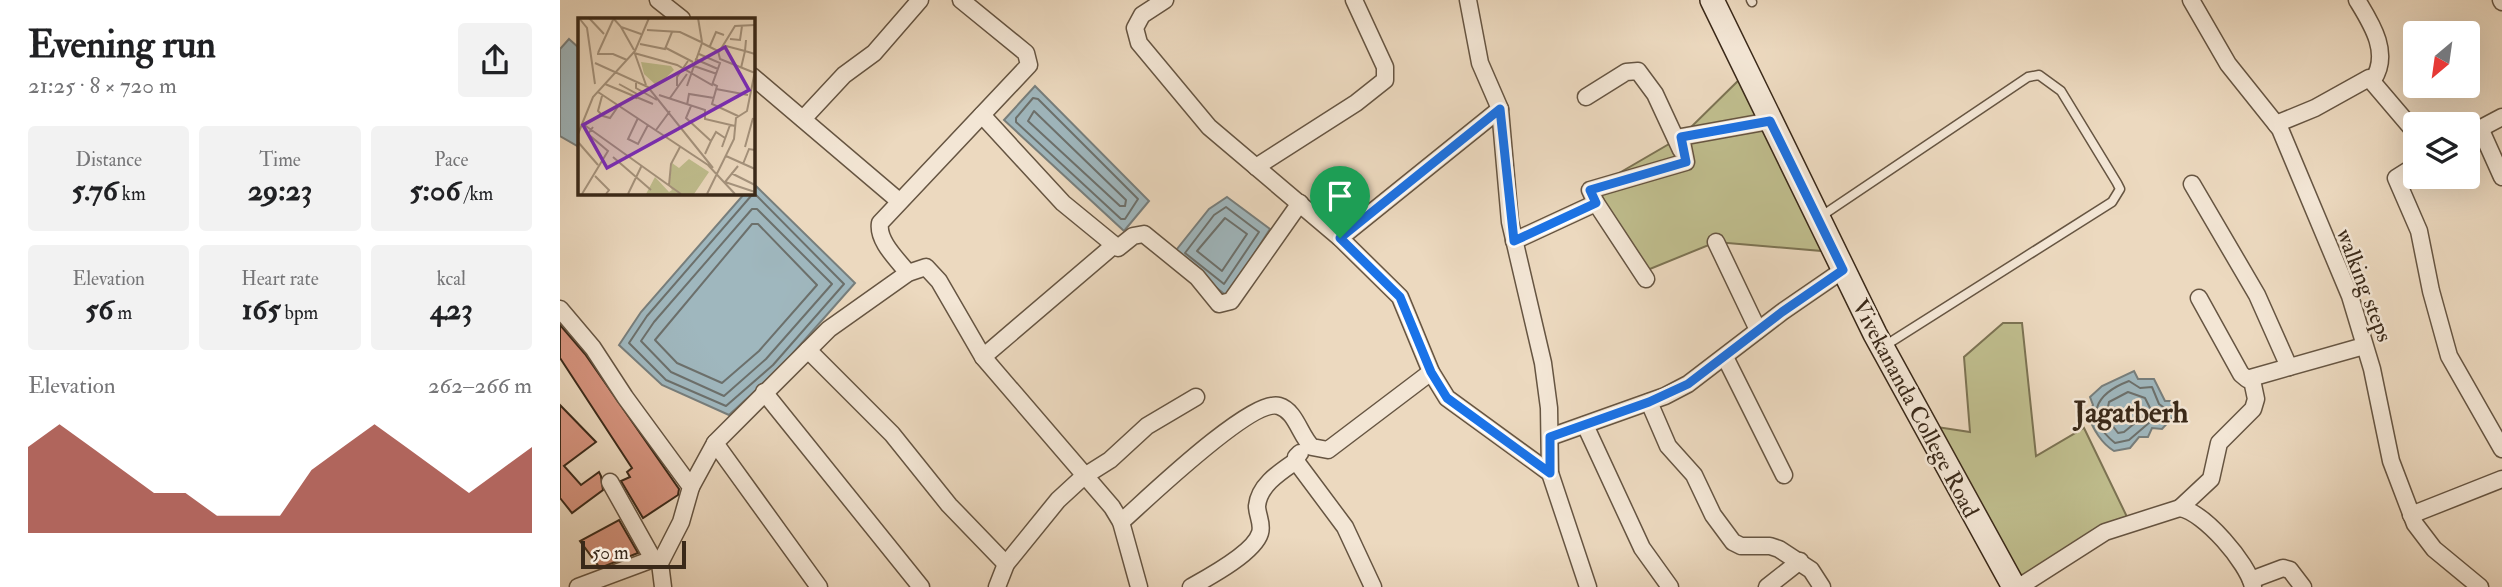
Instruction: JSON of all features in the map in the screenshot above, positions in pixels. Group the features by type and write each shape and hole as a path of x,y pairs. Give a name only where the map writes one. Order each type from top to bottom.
{"street":[{"path":"658,0 681,18"},
{"path":"803,119 844,75 874,54 920,0"},
{"path":"908,273 879,231 880,223 1026,71 1030,59 1012,40 961,0"},
{"path":"1165,0 1142,15 1135,28 1139,43 1209,127 1340,238 1400,297 1431,372 1447,398 1550,473"},
{"path":"1256,167 1356,103 1384,80 1385,67 1354,0"},
{"path":"1468,0 1480,63 1500,109 1514,241 1541,346 1550,437 1550,473 1588,587"},
{"name":"Vivekananda College Road","path":"1713,0 1882,347 2016,587"},
{"name":"walking steps","path":"2191,0 2228,64 2276,124 2350,296 2391,461 2411,514 2434,549 2480,587"},
{"path":"2357,0 2377,39 2380,59 2373,80"},
{"path":"1586,97 1626,72 1638,71 1655,94 1686,162"},
{"path":"754,78 899,201"},
{"path":"2276,124 2322,105 2365,78 2373,80 2403,117"},
{"path":"1340,238 1500,109"},
{"path":"982,115 1063,203 1113,246 1122,247 1133,236 1144,234 1196,277 1219,304 1226,304 1300,203"},
{"path":"2480,129 2502,117"},
{"path":"1686,162 1681,137 1770,121"},
{"path":"2480,142 2502,177"},
{"path":"1646,279 1590,190 1686,162"},
{"path":"2403,174 2396,178 2420,231 2445,344 2455,370 2502,449"},
{"path":"2193,184 2257,295 2290,367"},
{"path":"1514,241 1596,203"},
{"path":"1716,242 1758,330"},
{"path":"983,356 1113,246"},
{"path":"578,587 657,561 681,522 691,487 715,443 764,392 848,313 919,268 932,271 983,356 1121,522 1139,587"},
{"path":"1550,437 1649,402 1688,384 1843,270"},
{"path":"2199,298 2241,374 2252,380 2364,346"},
{"path":"560,309 593,348 691,487"},
{"path":"808,350 891,434 958,515 1006,564"},
{"path":"1725,357 1784,475"},
{"path":"1121,522 1237,423 1260,409 1274,405 1290,412 1309,444 1319,450 1328,450 1431,372"},
{"path":"2016,587 2105,532 2179,508 2211,479 2219,443 2253,409 2256,399 2252,380"},
{"path":"764,392 921,587"},
{"path":"997,587 1006,564 1028,534 1083,477 1110,460 1147,426 1196,397"},
{"path":"1649,402 1668,446 1694,475 1713,515 1733,542 1741,546 1770,546 1800,561 1811,570 1822,587"},
{"path":"1585,425 1642,548 1670,587"},
{"path":"715,443 819,587"},
{"path":"1191,587 1247,551 1256,542 1261,532 1257,508 1261,494 1273,479 1296,461 1309,444"},
{"path":"1296,461 1345,527 1373,587"},
{"path":"2411,514 2502,479"},
{"path":"610,482 657,561 663,587"},
{"path":"2179,508 2197,515 2227,544 2252,584 2283,568 2290,570 2303,587"},
{"path":"1767,587 1800,561"}],"lane":[{"path":"1818,218 2028,77 2039,75 2061,91 2118,183 2120,189 2112,202 1882,347"}],"shaded area":[{"path":"1747,72 1834,252 1716,242 1645,271 1590,190 1681,137"},
{"path":"2003,323 2022,323 2036,456 2084,428 2129,521 2017,585 1924,425 1970,432 1964,357"}],"water":[{"path":"569,39 578,47 578,146 560,136 560,49"},
{"path":"1035,86 1149,201 1124,231 1004,120"},
{"path":"754,184 855,283 778,370 729,415 662,385 619,345 641,312 744,194 754,194"},
{"path":"1227,197 1270,229 1227,296 1173,254 1209,209"},
{"path":"2134,371 2138,379 2154,379 2165,401 2173,401 2173,417 2162,429 2152,428 2148,437 2139,437 2130,448 2114,451 2102,440 2090,421 2088,416 2093,405 2090,397 2102,386"}],"building":[{"path":"560,325 585,354 679,489 678,495 643,518 621,481 630,477 627,472 632,468 560,358"},
{"path":"560,405 596,442 564,466 581,485 599,472 603,490 572,513 560,498"},
{"path":"619,520 638,553 600,568 580,541"}],"district":[{"name":"Jagatberh","path":"2131,412"}],"route":[{"path":"1500,109 1514,241 1596,203 1590,190 1686,162 1681,137 1770,121 1843,270 1782,312 1688,384 1665,396 1550,437 1550,473 1447,398 1431,372 1418,332 1400,297 1340,238 1500,109"}]}
